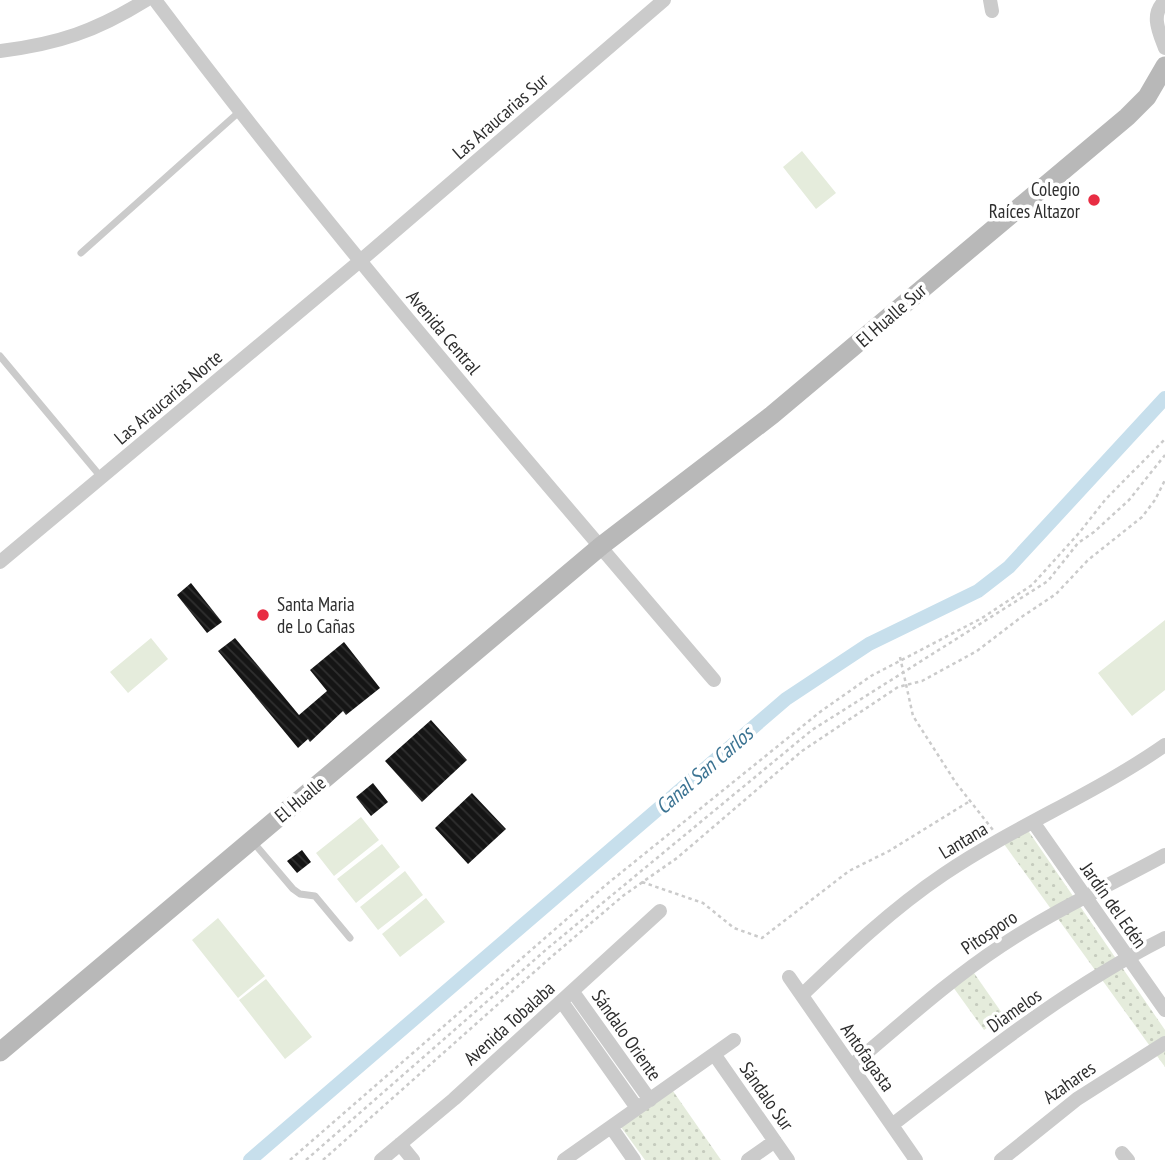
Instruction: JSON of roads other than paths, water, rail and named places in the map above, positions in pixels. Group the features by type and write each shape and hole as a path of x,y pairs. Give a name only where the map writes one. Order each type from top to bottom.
{"street":[{"path":"0,51 73,38 118,17 146,0"},
{"name":"Avenida Central","path":"155,0 239,112 360,261 714,680"},
{"name":"Las Araucarias Sur","path":"360,261 664,0"},
{"path":"1165,1 1156,15 1165,48"},
{"name":"El Hualle Sur","path":"601,546 772,415 1127,117 1147,97 1165,66"},
{"name":"Las Araucarias Norte","path":"0,562 360,261"},
{"name":"El Hualle","path":"0,1052 601,546"},
{"name":"Lantana","path":"802,995 891,913 943,874 1110,780 1165,745"},
{"name":"Jardín del Edén","path":"1033,822 1165,1010"},
{"name":"Pitosporo","path":"851,1066 979,961 1024,930 1165,855"},
{"name":"Avenida Tobalaba","path":"381,1160 562,1002 660,911"},
{"name":"Diamelos","path":"892,1125 1021,1028 1128,957 1165,938"},
{"name":"Antofagasta","path":"789,977 916,1160"},
{"name":"Sándalo Oriente","path":"573,992 643,1104"},
{"name":"Sándalo Oriente","path":"562,1002 643,1104"},
{"name":"Sándalo Oriente","path":"564,1160 734,1040"},
{"name":"Azahares","path":"1001,1160 1077,1099 1165,1043"},
{"name":"Sándalo Sur","path":"714,1054 788,1160"},
{"path":"611,1128 634,1160"},
{"path":"748,1160 775,1141"},
{"path":"400,1144 413,1160"}],"lane":[{"path":"81,253 239,112"},
{"path":"0,356 101,477"},
{"path":"251,840 293,889 300,894 315,897 350,938"}],"waterway":[{"name":"Canal San Carlos","path":"250,1160 786,699 869,644 978,591 1009,567 1165,398"}],"place":[{"name":"Colegio Raíces Altazor","path":"1094,200"},
{"name":"Santa Maria de Lo Cañas","path":"263,615"}]}
